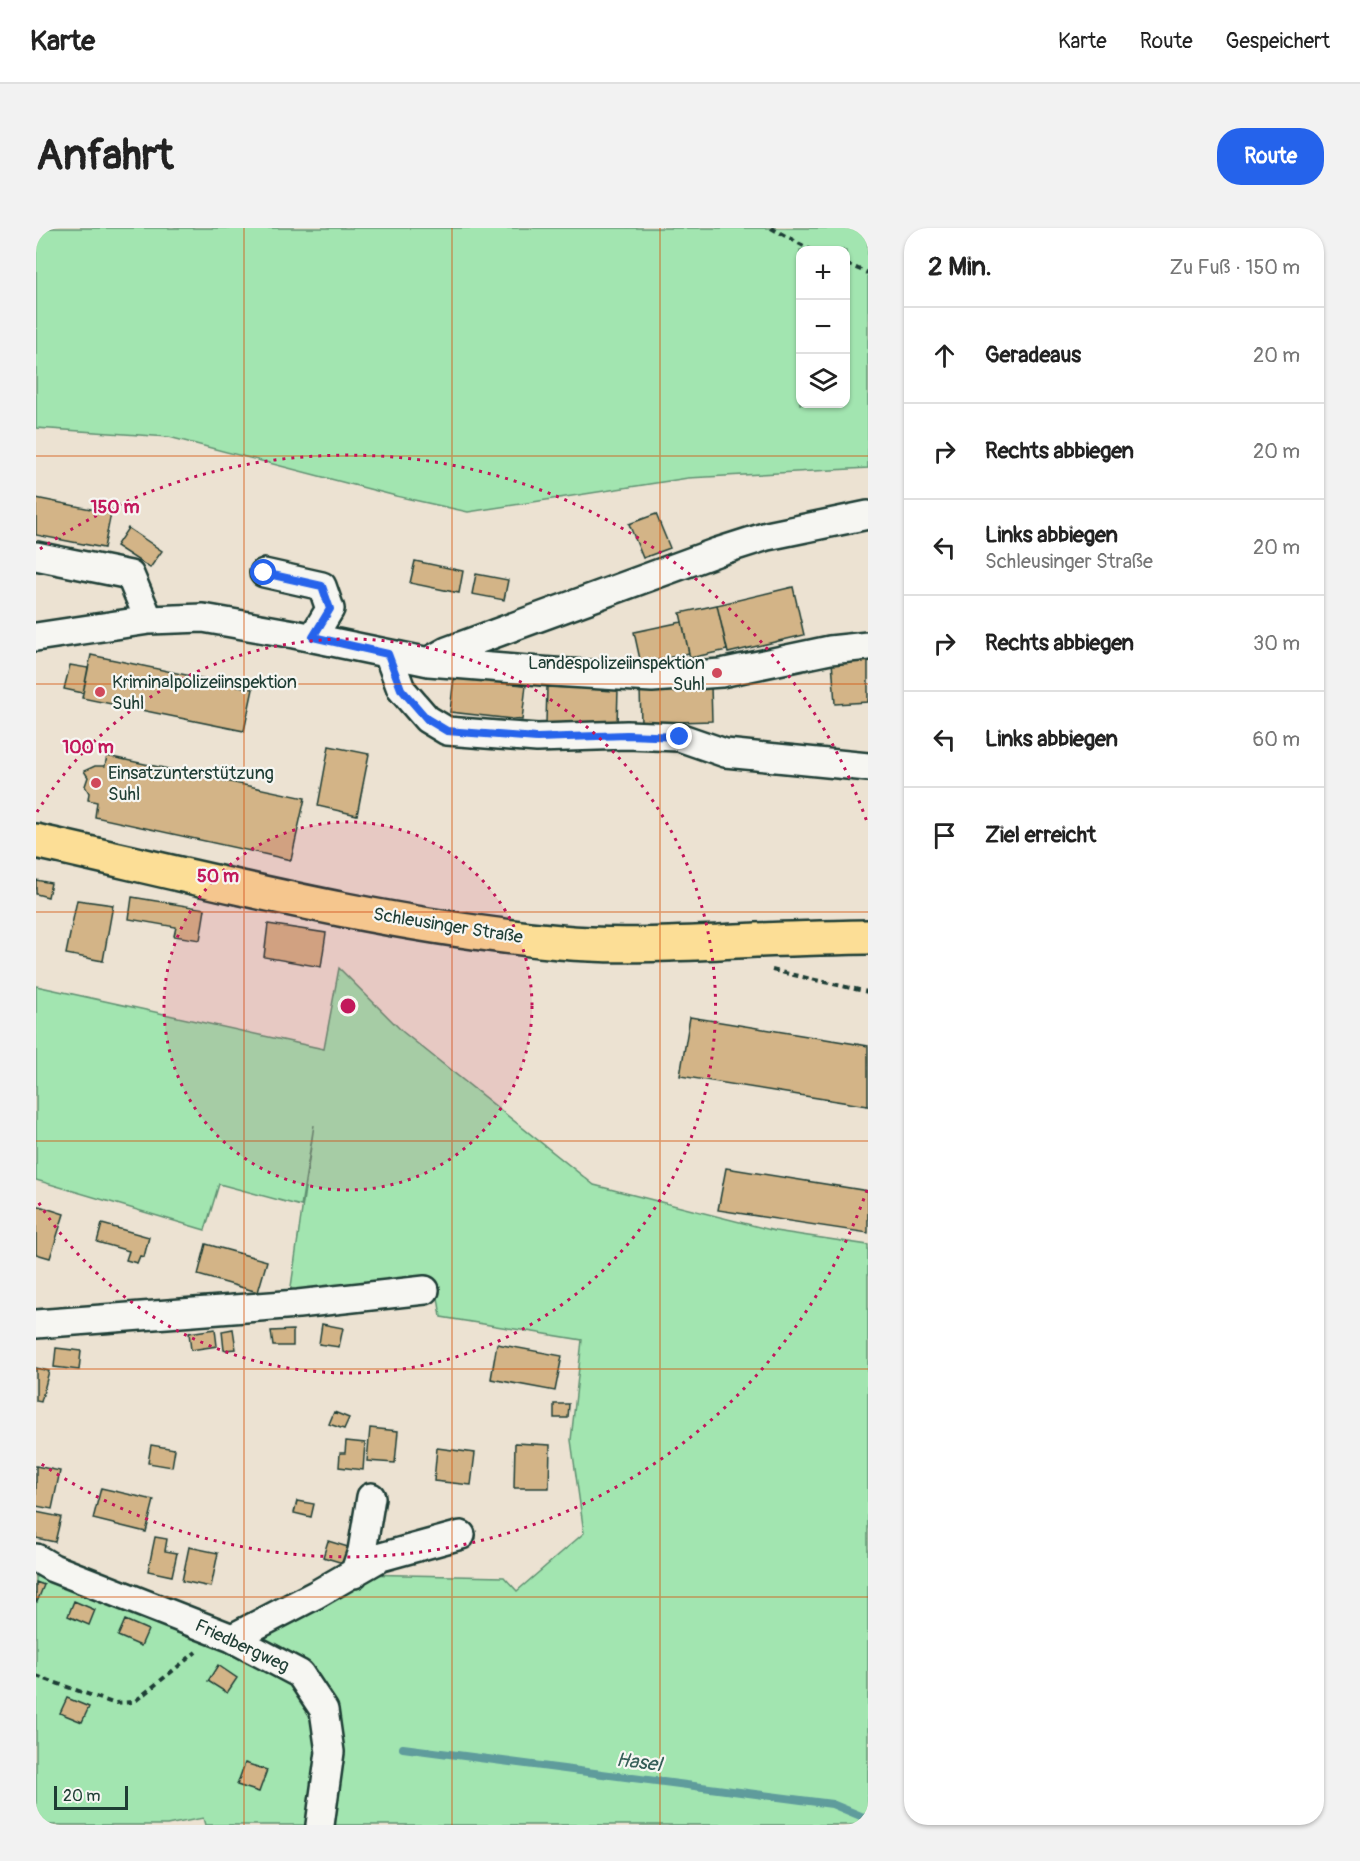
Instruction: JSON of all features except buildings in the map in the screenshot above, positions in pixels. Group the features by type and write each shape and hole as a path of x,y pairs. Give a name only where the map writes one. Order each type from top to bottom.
{"main road":[{"name":"Schleusinger Straße","path":"36,841 319,904 463,931 563,943 654,945 868,937"}],"street":[{"path":"429,662 447,651 717,552 767,536 868,515"},
{"path":"36,556 130,575 149,620"},
{"path":"264,573 322,586 330,609 313,637"},
{"path":"36,637 149,620 203,618 313,637 429,662 652,678 721,673 830,650 868,646"},
{"path":"388,654 401,689 427,719 447,731 537,738 627,735 680,737 725,753 868,767"},
{"path":"36,1323 298,1304 425,1290"},
{"path":"354,1574 362,1551 371,1497"},
{"path":"225,1635 354,1574 381,1557 461,1535"},
{"name":"Friedbergweg","path":"36,1558 53,1568 225,1635 300,1674 324,1710 330,1752 320,1825"}],"path":[{"path":"771,228 804,246"},
{"path":"850,266 868,273"},
{"path":"36,1676 113,1703 134,1702 225,1635"}],"green space":[{"path":"36,228 868,228 868,468 688,478 468,512 396,496 169,437 36,428"},
{"path":"339,968 403,1032 594,1185 775,1231 868,1245 868,1825 205,1825 203,1818 167,1825 36,1825 36,1558 218,1633 354,1574 504,1577 517,1591 584,1533 571,1440 582,1340 441,1317 436,1284 290,1294 314,1125 301,1206 219,1184 205,1230 36,1180 36,986 324,1049"}],"waterway":[{"name":"Hasel","path":"403,1748 832,1804 868,1819"}],"place":[{"name":"Landespolizeiinspektion Suhl","path":"717,673"},
{"name":"Kriminalpolizeiinspektion Suhl","path":"100,692"},
{"name":"Einsatzunterstützung Suhl","path":"96,783"}],"route":[{"path":"264,573 322,586 330,609 313,637 388,654 401,689 427,719 447,731 537,738 627,735 680,737"}]}
